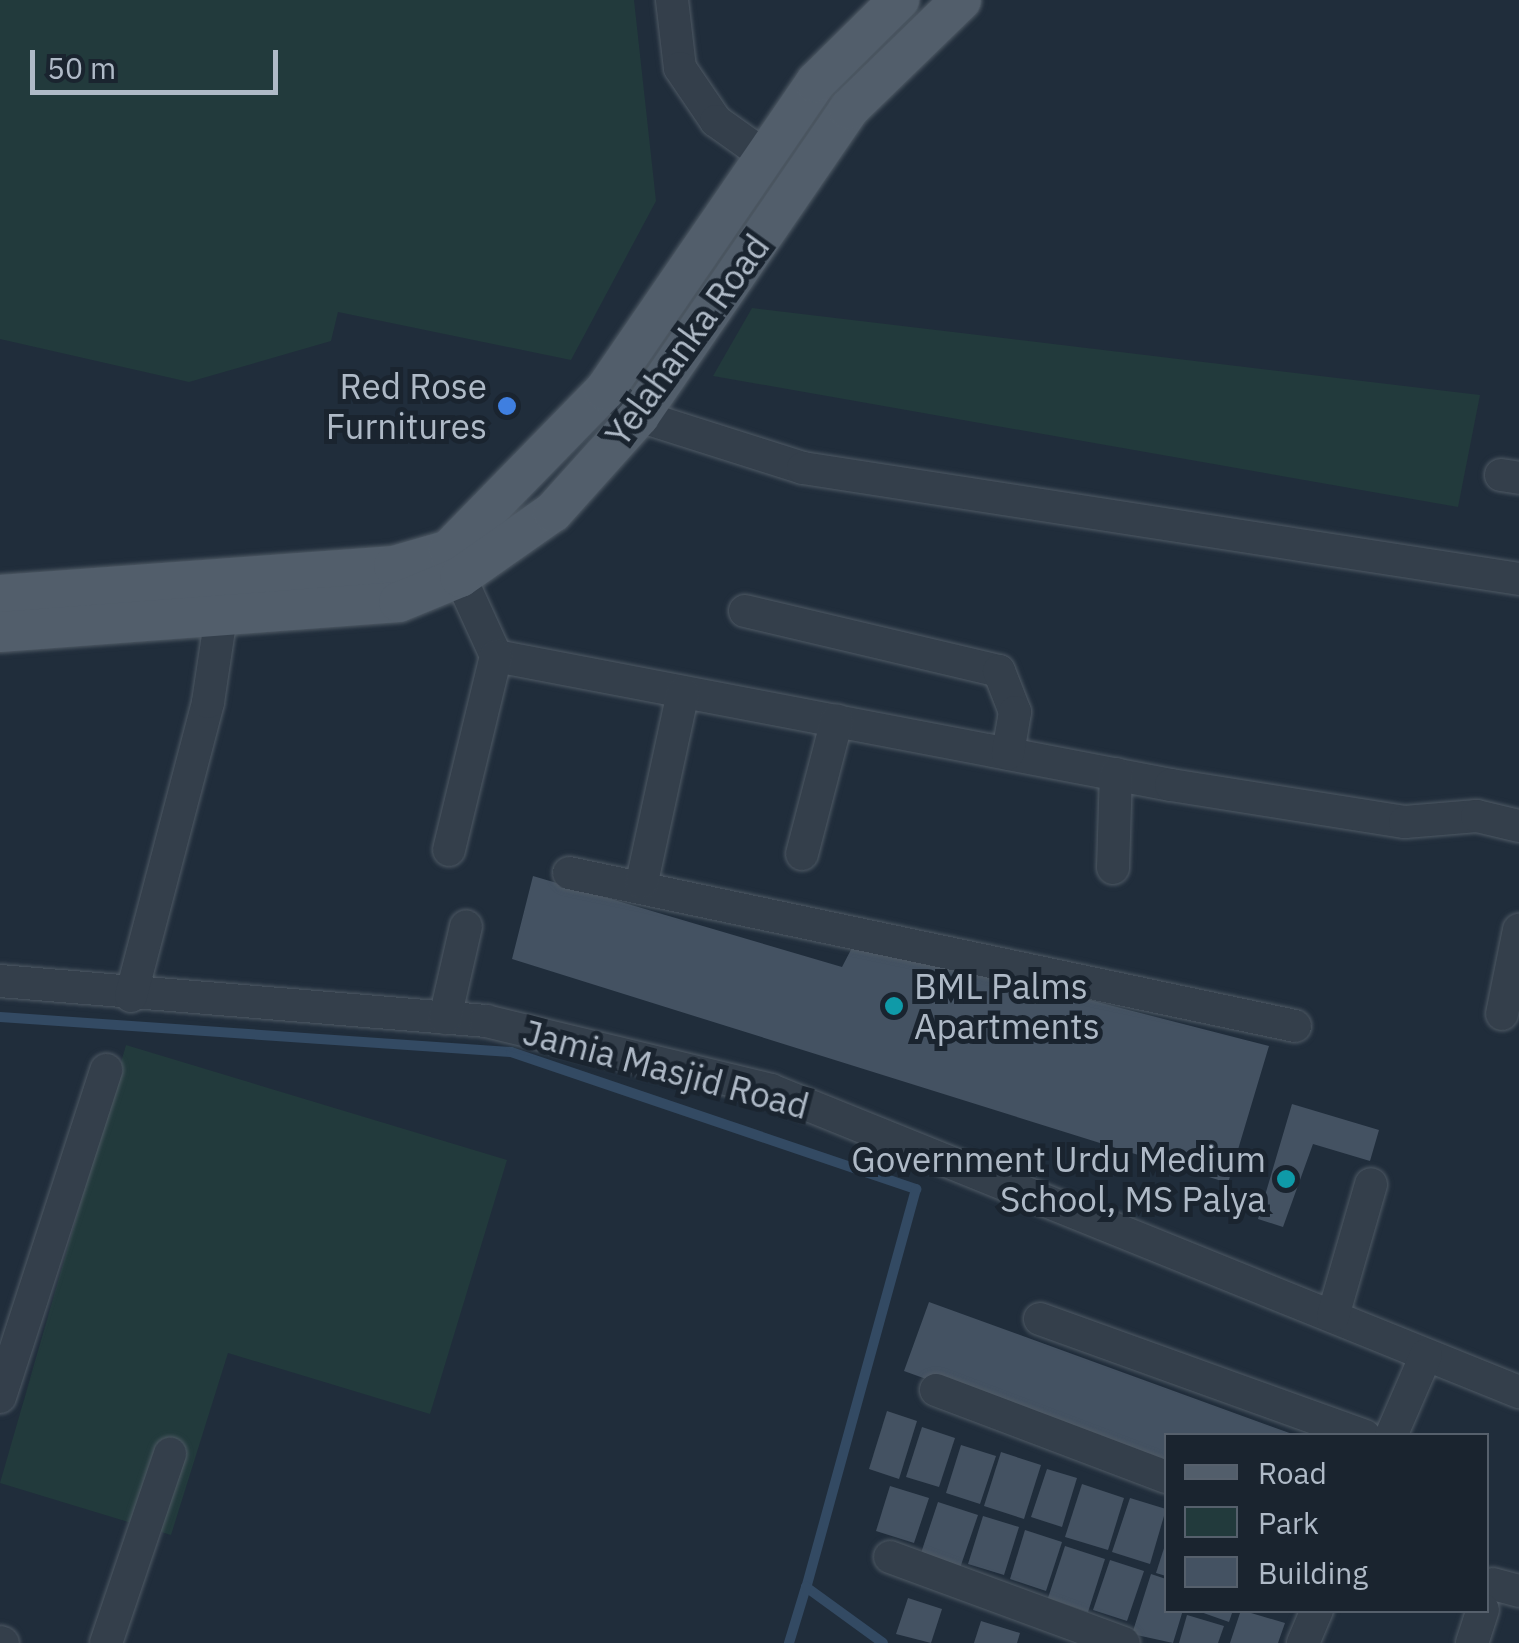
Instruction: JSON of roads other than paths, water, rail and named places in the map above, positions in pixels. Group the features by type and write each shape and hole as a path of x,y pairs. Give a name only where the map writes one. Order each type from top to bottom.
{"main road":[{"name":"Yelahanka Road","path":"0,595 421,561 448,550 605,390 816,82 899,0"},
{"name":"Yelahanka Road","path":"0,632 399,602 460,577 553,512 639,416 849,109 961,0"}],"street":[{"path":"672,0 680,68 716,122 765,156"},
{"path":"605,390 639,416 803,468 1519,579"},
{"path":"449,850 496,656 460,577"},
{"path":"745,611 999,671 1016,712 1008,753"},
{"path":"131,996 208,702 221,616"},
{"path":"496,656 1116,774 1405,822 1477,816 1519,826"},
{"path":"642,882 683,692"},
{"path":"802,854 837,720"},
{"path":"1113,868 1116,774"},
{"path":"568,873 642,882 1294,1026"},
{"path":"445,1018 466,926"},
{"path":"1502,1014 1519,930"},
{"name":"Jamia Masjid Road","path":"0,982 131,996 445,1018 771,1090 1426,1355 1517,1383"},
{"path":"0,1397 106,1070"},
{"path":"1333,1316 1371,1184"},
{"path":"1040,1319 1357,1433"},
{"path":"1393,1433 1426,1355"},
{"path":"936,1390 1164,1476"},
{"path":"106,1643 170,1454"},
{"path":"890,1558 1124,1643"},
{"path":"1303,1643 1316,1613"},
{"path":"1472,1643 1485,1613"}],"waterway":[{"path":"0,1017 511,1052 916,1189 806,1587 883,1643"},
{"path":"789,1643 806,1587"}],"place":[{"name":"Red Rose Furnitures","path":"507,406"},
{"name":"BML Palms Apartments","path":"894,1006"},
{"name":"Government Urdu Medium School, MS Palya","path":"1286,1179"}]}
